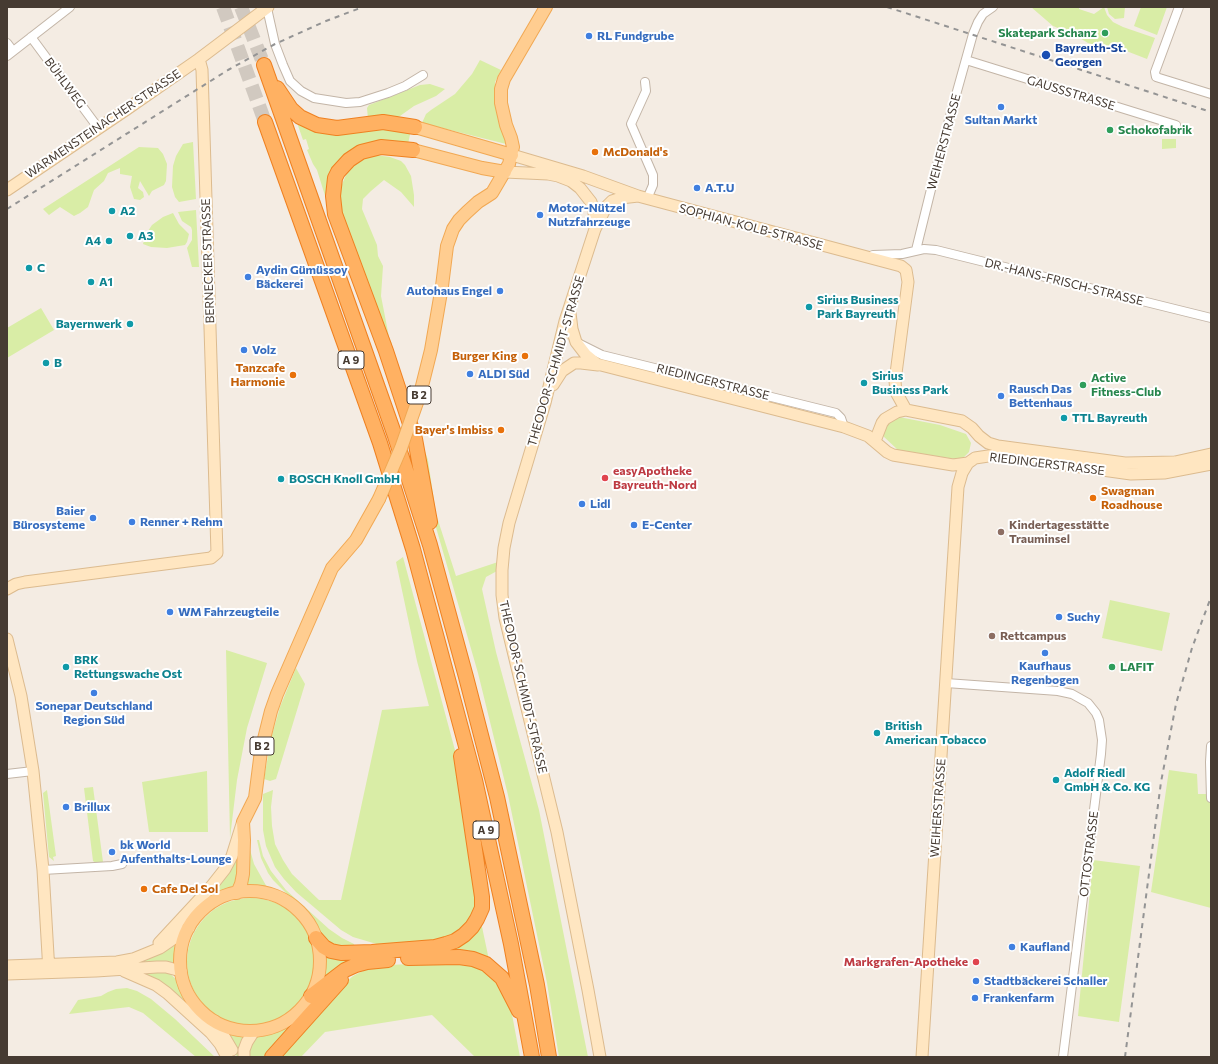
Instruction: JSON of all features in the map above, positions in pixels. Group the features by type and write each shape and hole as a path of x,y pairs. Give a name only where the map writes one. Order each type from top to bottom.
{"highway":[{"name":"A 9","path":"415,127 383,122 332,128 307,121 291,109 281,95 264,65 395,436 430,545 497,797 537,985 549,1057"},
{"name":"A 9","path":"265,122 392,477 475,780 499,888 532,1057"},
{"path":"413,150 381,147 361,152 349,160 338,172 335,178 333,196 335,214 386,351 415,439 430,519 430,545"},
{"path":"316,938 324,947 331,951 341,952 372,952 435,947 455,941 464,935 474,923 482,908 482,897 461,763 458,716"},
{"path":"310,996 335,977 356,965 379,960 424,957 459,957 473,959 486,964 502,978 527,1028"},
{"path":"272,1057 356,965"}],"main road":[{"name":"B 2","path":"243,822 255,798 261,750 277,694 332,568 356,540 379,499 402,448 418,399 431,350 447,246 453,229 467,212 478,202 492,193 505,172 512,155 513,148 503,111 501,96 504,79 546,7"},
{"path":"415,127 512,155"},
{"path":"413,150 482,168 505,172"},
{"path":"237,893 243,874 243,822"},
{"path":"251,892 266,893 279,898 289,903 305,919 316,938 319,947 320,969 310,996 300,1010 287,1021 266,1029 254,1031 234,1029 215,1022 206,1016 192,1000 183,981 181,971 181,949 189,928 200,913 214,902 225,896 251,892"}],"street":[{"path":"7,43 10,53 70,7"},
{"name":"WEIHERSTRASSE","path":"916,250 942,145 974,34 978,22 983,14 993,7"},
{"path":"1179,7 1154,72 1156,77 1211,94"},
{"path":"199,58 268,8 275,44 290,81 301,91 314,98 346,103 360,102 405,86 423,74"},
{"name":"BÜHLWEG","path":"31,37 99,128"},
{"name":"WARMENSTEINACHER STRASSE","path":"7,190 199,58"},
{"name":"BERNECKER STRASSE","path":"7,589 16,584 25,582 211,558 216,556 218,550 202,70 199,58"},
{"name":"GAUSSSTRASSE","path":"966,60 1176,126"},
{"path":"595,228 606,207 612,201 621,198 642,197 653,185 653,175 631,124 646,91 645,82"},
{"name":"SOPHIAN-KOLB-STRASSE","path":"512,155 583,176 642,197 856,255"},
{"path":"505,172 548,174 571,181 580,188 591,202 594,211 595,228"},
{"name":"THEODOR-SCHMIDT-STRASSE","path":"595,228 565,321 545,403 509,523 504,548 502,595 512,646 557,832 600,1057"},
{"name":"DR.-HANS-FRISCH-STRASSE","path":"916,250 929,249 943,252 1211,318"},
{"path":"856,255 882,256 902,254 916,250"},
{"path":"856,255 901,266 906,270 908,282 895,381 896,392 906,410 897,412 885,419 882,423 879,444"},
{"name":"RIEDINGERSTRASSE","path":"570,306 570,320 576,342 586,355 593,361 604,366 844,427 862,433 894,455 953,465 995,456 1130,474 1164,473 1211,464"},
{"name":"RIEDINGERSTRASSE","path":"576,342 602,355 836,413 841,418 844,427"},
{"path":"545,403 557,377 567,367 581,363 604,366"},
{"name":"RIEDINGERSTRASSE","path":"906,410 962,421 988,443 998,446 1080,458 1110,462 1145,464 1175,462 1211,454"},
{"path":"958,487 962,473 980,445 978,436"},
{"path":"958,487 966,473 973,466 981,461 995,456"},
{"path":"1060,464 1080,458"},
{"path":"940,463 952,472 958,487"},
{"name":"WEIHERSTRASSE","path":"922,1057 958,487"},
{"path":"7,639 21,696 33,771 43,870 48,968"},
{"name":"OTTOSTRASSE","path":"946,683 1058,691 1072,694 1088,703 1096,713 1099,720 1102,740 1101,754 1063,1057"},
{"path":"1211,746 1211,798"},
{"path":"7,774 33,771"},
{"path":"146,954 158,944 188,912 225,869 232,856 243,822"},
{"path":"43,870 112,866 122,864"},
{"path":"7,974 48,968 117,962 146,954 160,948 189,928"},
{"path":"7,966 122,970 166,967 181,971"},
{"path":"122,970 156,985 167,993 211,1033 220,1044 227,1057"},
{"path":"215,1022 229,1044 234,1057"},
{"path":"244,1057 244,1050 247,1042 254,1031"}],"green space":[{"name":"Skatepark Schanz","path":"1031,7 1079,7 1079,9 1094,14 1104,7 1107,15 1113,22 1155,38 1147,59 1116,47 1102,47 1088,43 1073,34 1053,26"},
{"path":"1107,7 1125,7 1124,18 1115,19 1109,14"},
{"path":"1141,7 1167,7 1157,35 1134,26"},
{"path":"480,60 501,70 495,82 495,89 497,108 507,140 506,144 422,123 426,114 455,94 472,74"},
{"path":"430,84 445,89 436,96 414,106 395,118 368,119 367,108 369,105 420,85"},
{"path":"295,117 380,128 411,130 408,144 337,165 337,234 317,170 307,150 309,149 306,139 303,140"},
{"path":"1162,139 1176,139 1176,148 1162,149"},
{"path":"193,142 196,199 179,202 175,197 172,187 173,166 176,156 183,144"},
{"path":"139,147 158,148 163,154 167,164 166,181 164,185 152,191 149,196 140,181 138,188 143,192 144,197 140,200 134,199 130,187 132,176 120,174 120,168 108,173 104,181 94,190 88,207 80,213 74,216 60,207 49,215 43,209"},
{"path":"375,155 390,157 401,161 405,165 411,176 414,195 414,207 401,192 384,180 363,199 362,209 377,245 378,256 383,266 381,296 389,337 392,344 390,356 337,205 340,189 346,175 355,164 363,159"},
{"path":"196,210 199,267 192,267 187,248 192,240 192,230 191,227 182,221 178,212"},
{"path":"173,213 179,224 189,234 185,245 167,248 151,247 143,244 146,234 152,225 163,217"},
{"path":"41,308 54,330 7,358 7,328"},
{"path":"899,417 940,425 966,434 971,443 969,452 963,458 955,459 898,450 883,436 883,428 886,420"},
{"path":"421,440 428,460 436,514 456,576 498,562 497,571 486,577 482,589 496,652 539,810 588,1057 559,1057 547,983 508,795 478,673 433,517"},
{"path":"403,557 456,754 476,886 476,907 473,915 462,930 441,941 380,945 353,937 341,930 296,892 284,879 275,867 266,846 263,830 263,794 273,790 271,807 275,844 292,874 319,900 341,900 382,710 429,706 417,661 396,562"},
{"path":"1110,600 1170,613 1162,651 1102,638"},
{"path":"226,650 267,663 247,728 237,780 230,838"},
{"path":"296,668 305,684 276,779 270,781 264,779 271,739 280,707"},
{"path":"1169,770 1197,774 1198,794 1210,794 1211,784 1211,908 1151,892"},
{"path":"207,771 208,832 149,832 142,782"},
{"path":"93,787 103,862 96,863 93,861 84,788"},
{"path":"47,790 56,856 53,857 54,861 49,857 43,793"},
{"path":"257,840 259,840 263,856 271,871 286,890 329,929 354,944 355,947 334,947 321,937 311,918 273,880 268,873 261,858"},
{"path":"239,842 237,881 234,885 201,906 172,935"},
{"path":"249,846 254,864 268,889 245,887"},
{"path":"1093,860 1140,866 1119,1022 1078,1016"},
{"path":"257,898 281,905 292,912 301,921 310,937 314,949 314,975 308,992 301,1003 292,1012 281,1019 264,1025 245,1026 221,1019 210,1012 201,1003 194,992 188,975 187,956 194,932 201,921 210,912 221,905 238,899"},
{"path":"481,922 489,960 440,952"},
{"path":"178,940 176,966 136,964 162,953"},
{"path":"325,954 376,955 323,978"},
{"path":"460,962 483,969 501,984 511,1009 520,1057 475,1057 432,1015 325,1032 301,1057 275,1057 353,976 376,966"},
{"path":"140,973 169,973 177,980 196,1012"},
{"path":"127,988 137,991 151,999 175,1019 215,1057 196,1057 143,1013 129,1007 69,1014 78,1000 101,996 116,989"},
{"path":"300,1017 267,1057 249,1057 249,1047 256,1037 277,1031"},
{"path":"225,1031 244,1036 241,1042 239,1057 237,1057"}],"tunnel":[{"path":"223,7 265,122"},
{"path":"241,7 264,65"}],"railway":[{"path":"7,209 228,70 275,44 326,21 363,7"},
{"path":"887,7 1211,112"},
{"path":"1125,1057 1161,782 1176,704 1192,648 1211,597"}],"place":[{"name":"Skatepark Schanz","path":"1105,33"},
{"name":"RL Fundgrube","path":"589,36"},
{"name":"Bayreuth-St. Georgen","path":"1046,55"},
{"name":"Sultan Markt","path":"1001,107"},
{"name":"Schokofabrik","path":"1110,130"},
{"name":"McDonald's","path":"595,152"},
{"name":"A.T.U","path":"697,188"},
{"name":"A2","path":"112,211"},
{"name":"Motor-Nützel Nutzfahrzeuge","path":"540,215"},
{"name":"A3","path":"130,236"},
{"name":"A4","path":"109,241"},
{"name":"C","path":"29,268"},
{"name":"Aydin Gümüssoy Bäckerei","path":"248,277"},
{"name":"A1","path":"91,282"},
{"name":"Autohaus Engel","path":"500,291"},
{"name":"Sirius Business Park Bayreuth","path":"809,307"},
{"name":"Bayernwerk","path":"130,324"},
{"name":"Volz","path":"244,350"},
{"name":"Burger King","path":"525,356"},
{"name":"B","path":"46,363"},
{"name":"ALDI Süd","path":"470,374"},
{"name":"Tanzcafe Harmonie","path":"293,375"},
{"name":"Sirius Business Park","path":"864,383"},
{"name":"Active Fitness-Club","path":"1083,385"},
{"name":"Rausch Das Bettenhaus","path":"1001,396"},
{"name":"TTL Bayreuth","path":"1064,418"},
{"name":"Bayer's Imbiss","path":"501,430"},
{"name":"easyApotheke Bayreuth-Nord","path":"605,478"},
{"name":"BOSCH Knoll GmbH","path":"281,479"},
{"name":"Swagman Roadhouse","path":"1093,498"},
{"name":"Lidl","path":"582,504"},
{"name":"Baier Bürosysteme","path":"93,518"},
{"name":"Renner + Rehm","path":"132,522"},
{"name":"E-Center","path":"634,525"},
{"name":"Kindertagesstätte Trauminsel","path":"1001,532"},
{"name":"WM Fahrzeugteile","path":"170,612"},
{"name":"Suchy","path":"1059,617"},
{"name":"Rettcampus","path":"992,636"},
{"name":"Kaufhaus Regenbogen","path":"1045,653"},
{"name":"BRK Rettungswache Ost","path":"66,667"},
{"name":"LAFIT","path":"1112,667"},
{"name":"Sonepar Deutschland Region Süd","path":"94,693"},
{"name":"British American Tobacco","path":"877,733"},
{"name":"Adolf Riedl GmbH & Co. KG","path":"1056,780"},
{"name":"Brillux","path":"66,807"},
{"name":"bk World Aufenthalts-Lounge","path":"112,852"},
{"name":"Cafe Del Sol","path":"144,889"},
{"name":"Kaufland","path":"1012,947"},
{"name":"Markgrafen-Apotheke","path":"976,962"},
{"name":"Stadtbäckerei Schaller","path":"976,981"},
{"name":"Frankenfarm","path":"975,998"}]}
